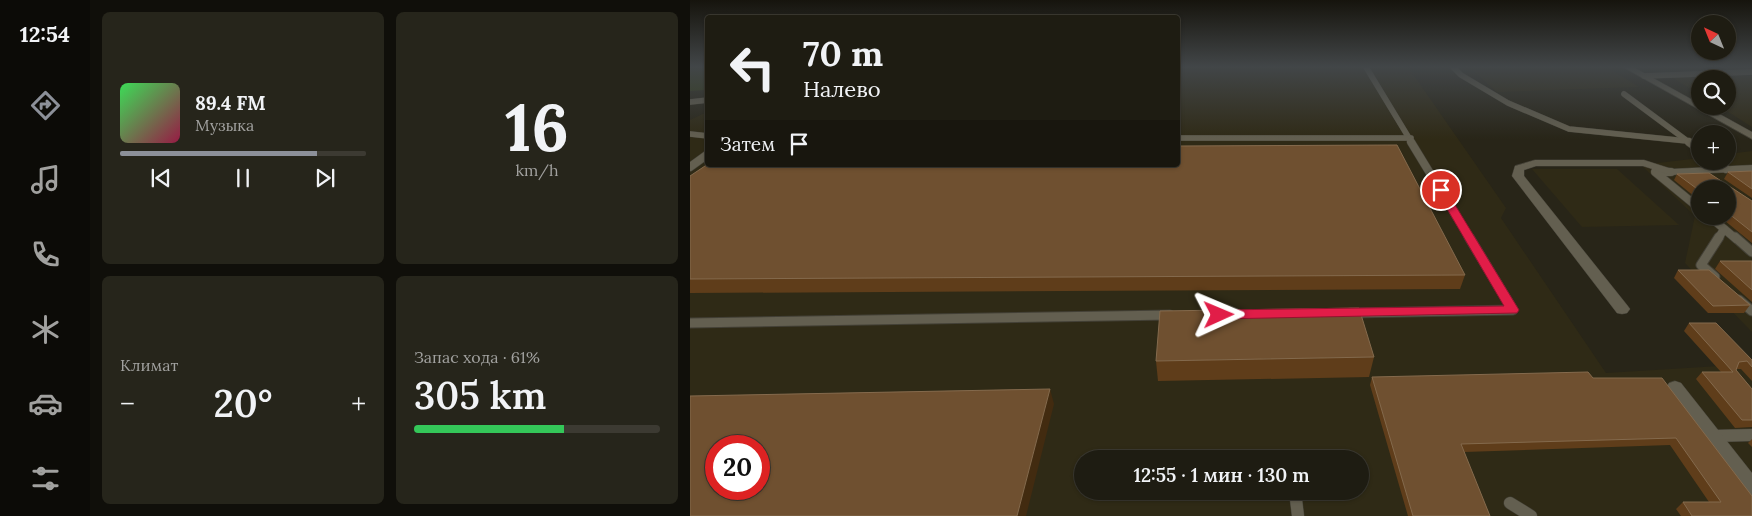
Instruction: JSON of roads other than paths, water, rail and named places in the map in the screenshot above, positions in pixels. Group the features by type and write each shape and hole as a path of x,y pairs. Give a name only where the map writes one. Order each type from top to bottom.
{"street":[{"path":"1671,91 1752,136"},
{"path":"1622,309 1518,176 1520,168 1536,163 1644,162 1671,172 1702,170"},
{"path":"1736,169 1752,168"},
{"path":"1675,388 1752,489"}],"lane":[{"path":"1344,313 1512,310 1381,91"},
{"path":"1488,91 1508,103 1570,129 1687,140"},
{"path":"1624,94 1691,143"},
{"path":"690,102 705,100"},
{"path":"690,134 705,136"},
{"path":"1180,138 1411,138"},
{"path":"690,167 705,156"},
{"path":"1702,170 1716,180"},
{"path":"1671,172 1655,172 1691,202"},
{"path":"1719,225 1752,252"},
{"path":"1724,229 1701,265 1752,311"},
{"path":"690,323 1176,315"},
{"path":"1712,436 1752,436"},
{"path":"1296,500 1298,516"},
{"path":"1510,503 1531,516"}]}
